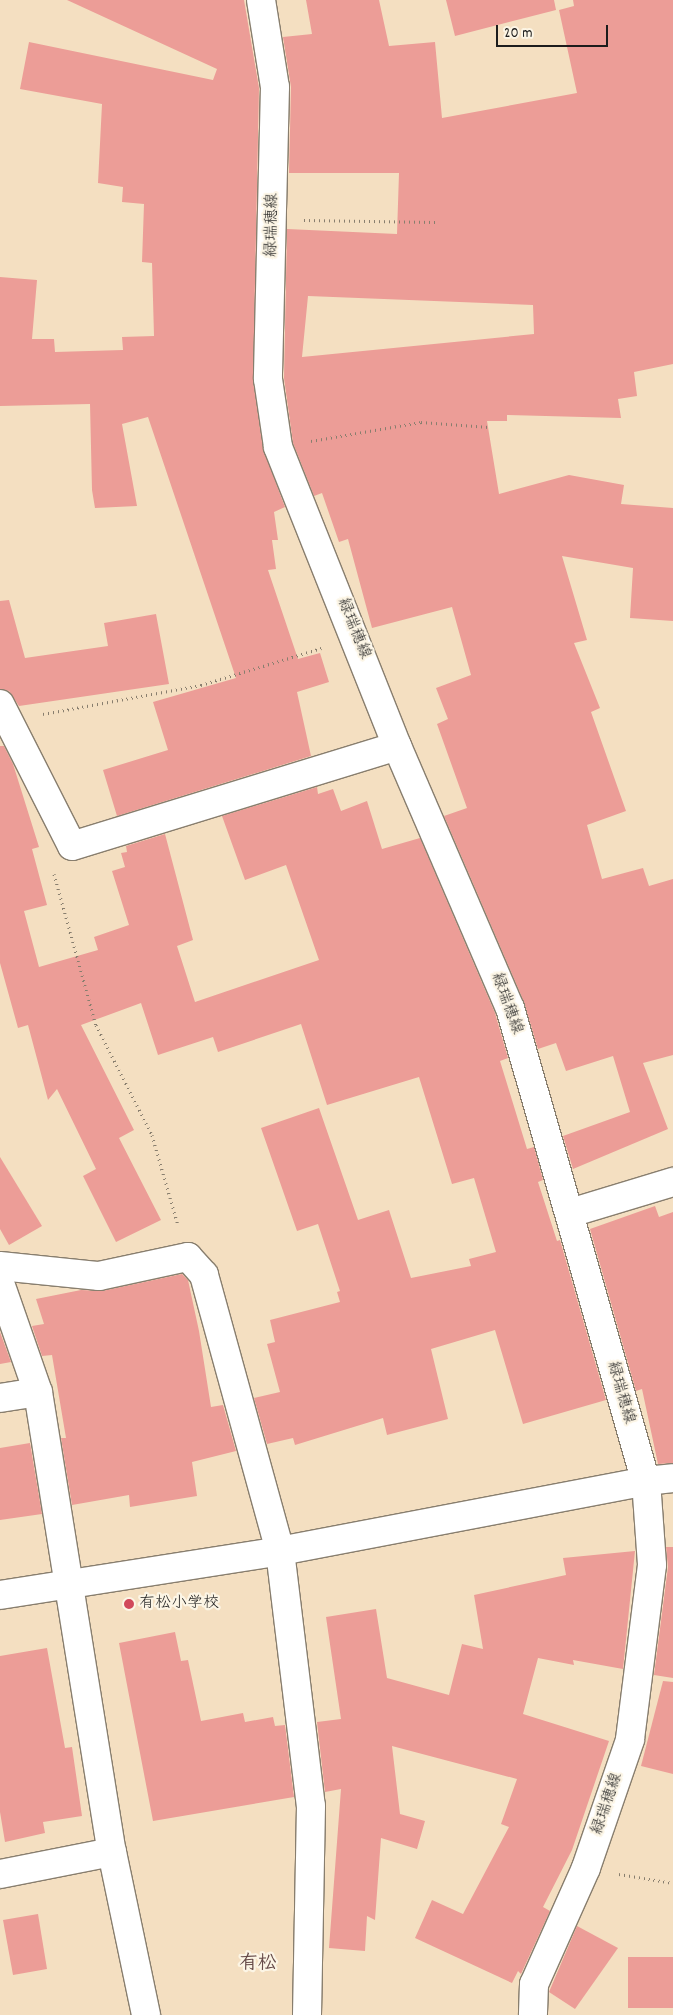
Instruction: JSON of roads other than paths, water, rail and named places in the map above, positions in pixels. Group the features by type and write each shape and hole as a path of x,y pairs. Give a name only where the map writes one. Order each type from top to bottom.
{"street":[{"name":"緑瑞穂線","path":"261,0 275,87 274,220 268,379 278,447 356,637 398,746 510,1008 646,1481 652,1565 630,1740 586,1868 534,1984 527,2014"},
{"path":"4,712 72,846 398,746"},
{"path":"570,1213 673,1182"},
{"path":"0,1266 99,1276 188,1257 204,1275 280,1551 312,1806 307,2015"},
{"path":"0,1283 38,1392 112,1852 146,2015"},
{"path":"0,1398 38,1392"},
{"path":"0,1595 280,1551 646,1481 673,1478"},
{"path":"0,1874 112,1852"}],"place":[{"name":"有松小学校","path":"129,1604"}],"district":[{"name":"有松","path":"258,1965"}]}
